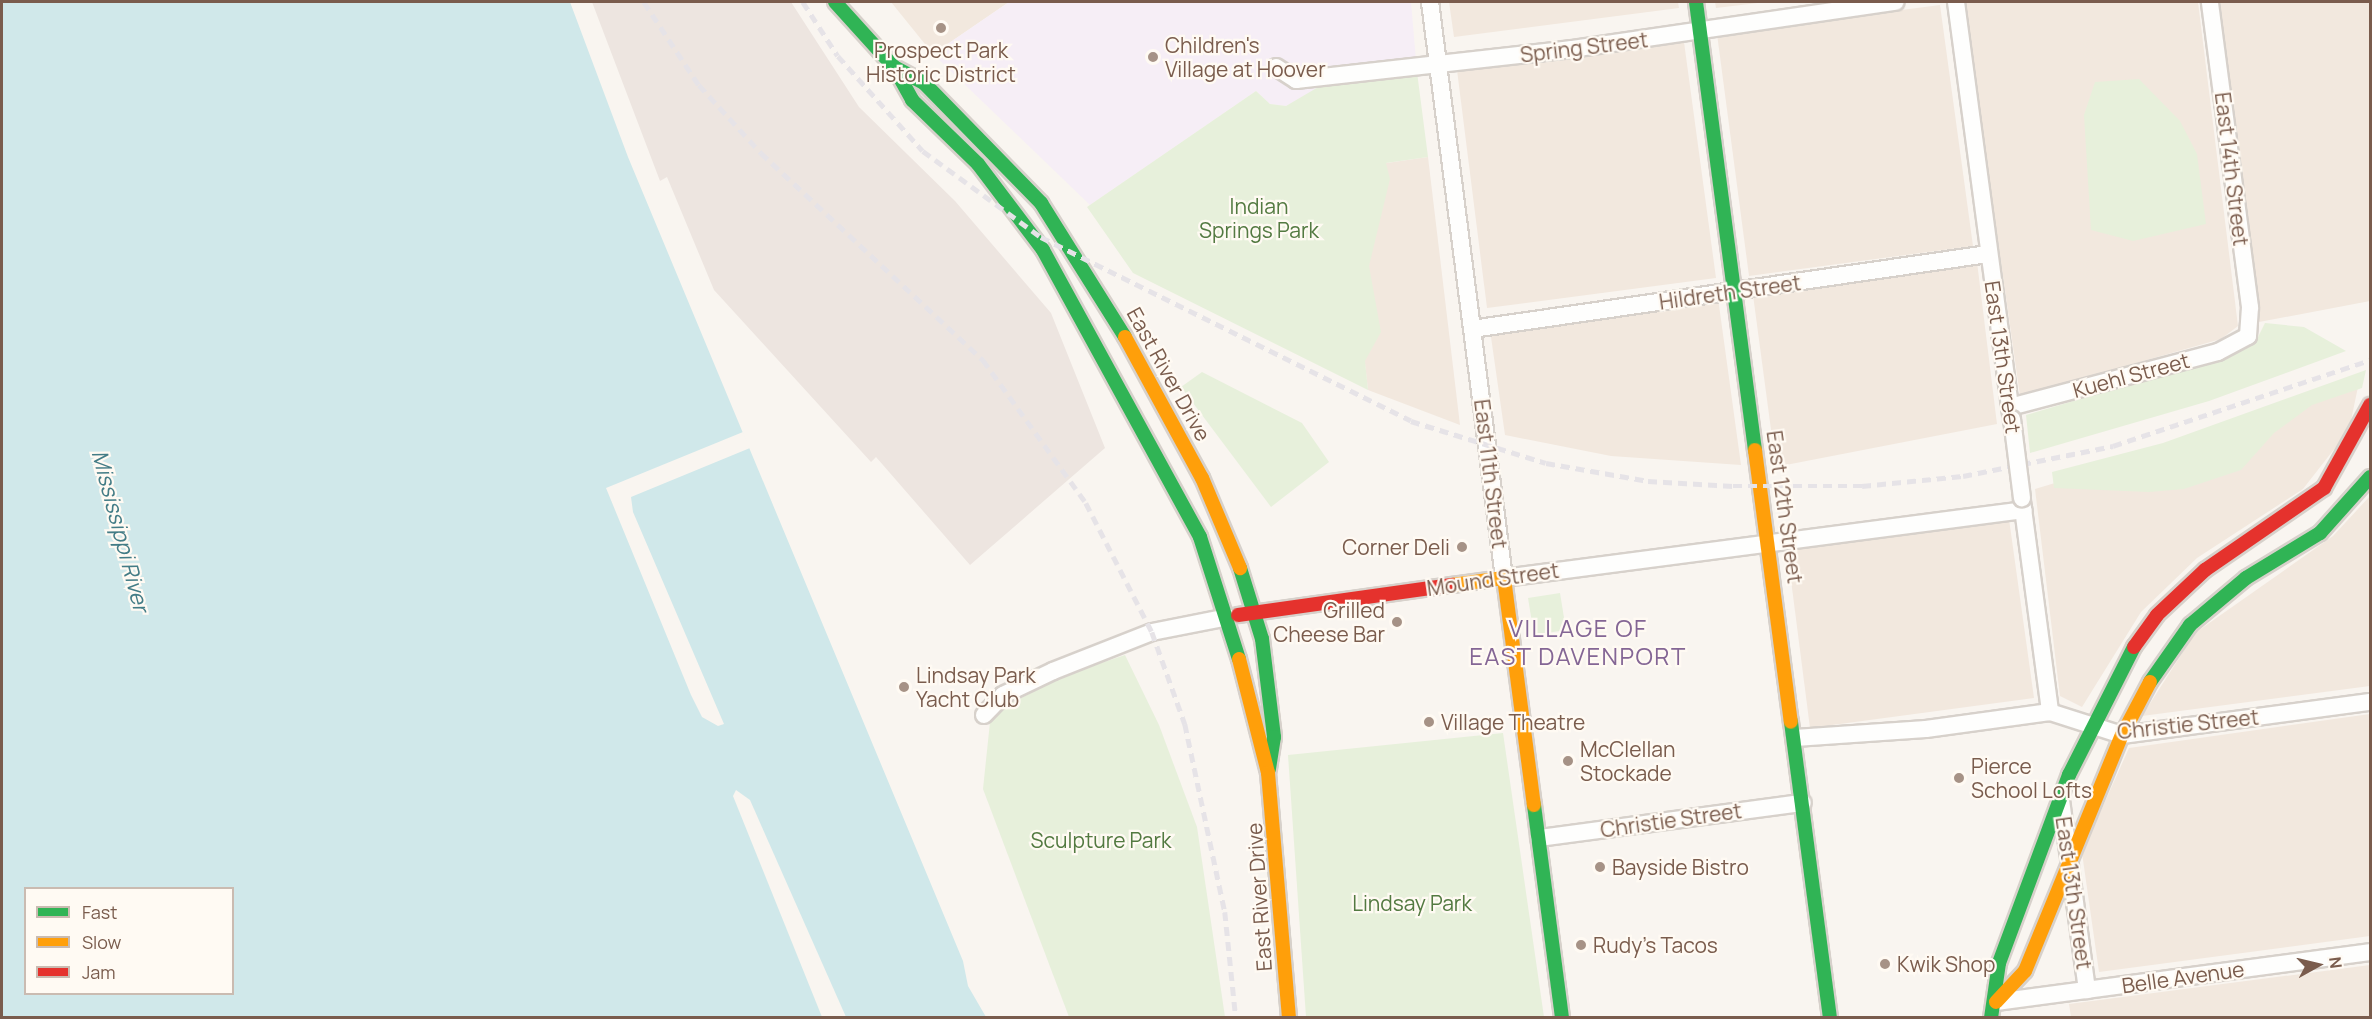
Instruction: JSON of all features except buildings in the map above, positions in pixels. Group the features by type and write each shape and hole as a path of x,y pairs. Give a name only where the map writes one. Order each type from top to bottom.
{"street":[{"name":"East River Drive","path":"835,2 894,67 912,100 978,164 1043,250 1180,497 1228,617 1268,773"},
{"name":"East 11th Street","path":"1430,2 1562,1017"},
{"name":"East 12th Street","path":"1696,2 1830,1017"},
{"name":"Spring Street","path":"1276,67 1296,80 1700,32 1896,2"},
{"name":"East 13th Street","path":"1956,2 2050,712"},
{"name":"East 14th Street","path":"2210,2 2250,308 2248,336"},
{"name":"East River Drive","path":"894,67 924,83 1018,175 1085,268 1202,478 1237,556 1255,613 1271,705 1268,773 1289,1017"},
{"name":"Hildreth Street","path":"1472,329 1988,254"},
{"name":"Kuehl Street","path":"2011,413 2218,352 2248,336"},
{"path":"1994,1010 1999,963 2061,796 2129,653 2157,615 2205,570 2324,488 2367,425 2370,405"},
{"path":"1994,1010 2025,971 2122,735 2143,693 2190,625 2246,578 2320,534 2370,477"},
{"name":"Mound Street","path":"984,715 1003,695 1053,671 1152,632 1255,613 2023,504"},
{"name":"Christie Street","path":"1794,738 1926,729 2050,712 2092,729 2122,735 2370,702"},
{"name":"East 13th Street","path":"2061,796 2087,990"},
{"name":"Christie Street","path":"1539,838 1803,803"},
{"name":"Belle Avenue","path":"1994,1010 2087,990 2370,952"}],"shaded area":[{"path":"592,2 791,2 859,107 955,201 1051,313 1105,448 970,565 876,457 871,462 714,290 667,177 660,181"},
{"name":"Prospect Park Historic District","path":"891,2 1009,2 933,54"},
{"path":"1009,2 1411,2 1417,72 1301,98 1286,106 1270,104 1256,91 1090,205 933,54"},
{"path":"1449,2 1678,2 1679,8 1454,37"},
{"path":"1715,2 1766,2 1716,8"},
{"path":"1964,2 2198,2 2238,326 2221,339 2020,396"},
{"path":"2220,2 2370,2 2370,301 2259,322"},
{"path":"1940,5 1973,246 1749,276 1717,34"},
{"path":"1684,42 1716,278 1487,308 1457,70"},
{"path":"1428,157 1460,425 1368,390 1355,276 1380,164"},
{"path":"1977,262 1997,424 1776,467 1753,295"},
{"path":"1718,298 1741,465 1611,456 1505,435 1490,330"},
{"path":"2359,382 2349,430 2303,489 2197,558 2141,612 2082,707 2060,696 2035,489 2251,424"},
{"path":"2370,496 2370,686 2142,716 2195,633 2333,536"},
{"path":"2009,519 2034,698 1810,728 1787,549"},
{"path":"2370,714 2370,936 2099,972 2082,853 2129,748"},
{"path":"2370,965 2370,1017 2071,1017 2069,1004"}],"green space":[{"name":"Indian Springs Park","path":"1417,72 1428,157 1386,163 1390,179 1369,266 1381,332 1365,361 1368,390 1133,273 1087,207 1256,91 1270,104 1286,106 1320,86"},
{"path":"2139,79 2180,121 2197,154 2206,224 2133,241 2091,230 2084,115 2095,82"},
{"path":"2265,323 2304,327 2346,351 2209,401 2030,453 2026,415 2225,356 2256,341"},
{"path":"2366,370 2362,388 2312,405 2274,433 2241,470 2184,489 2149,492 2054,488 2052,472 2163,443"},
{"path":"1202,372 1302,423 1329,462 1271,507 1181,387"},
{"path":"1560,593 1566,630 1534,635 1528,598"},
{"name":"Sculpture Park","path":"1125,655 1159,725 1197,827 1225,1017 1069,1017 983,789 990,722 1000,709 1065,675"},
{"name":"Lindsay Park","path":"1503,733 1544,1017 1306,1017 1288,755"}],"water":[{"name":"Mississippi River","path":"2,2 570,2 628,157 963,961 968,986 986,1017 2,1018"}],"pier":[{"path":"743,432 750,448 631,497 633,512 724,724 718,726 702,717 691,695 606,488"},
{"path":"736,790 750,800 846,1017 822,1017 733,796"}],"railway":[{"path":"644,2 699,85 761,153 983,360 1086,503 1152,632 1185,724 1225,912 1236,1018"},
{"path":"803,2 838,56 923,151 1041,237 1411,421 1546,463 1648,481 1733,486 1862,486 1963,476 2113,446 2370,360"}],"traffic: fast":[{"path":"835,2 894,67 912,100 978,164 1043,250 1200,537 1239,659"},
{"path":"1696,2 1755,450"},
{"path":"894,67 924,83 1041,203 1125,337"},
{"path":"2150,682 2190,625 2246,578 2320,533 2370,477"},
{"path":"1240,568 1262,639 1274,737 1269,770"},
{"path":"1991,1018 1999,963 2069,775 2134,647"},
{"path":"1791,722 1830,1018"},
{"path":"1534,805 1562,1018"}],"traffic: slow":[{"path":"1125,337 1202,478 1240,568"},
{"path":"1755,450 1791,722"},
{"path":"1452,585 1504,578 1534,805"},
{"path":"1239,659 1268,773 1289,1018"},
{"path":"1996,1002 2025,971 2122,735 2150,682"}],"traffic: jam":[{"path":"2134,647 2157,615 2205,570 2324,488 2370,405"},
{"path":"1238,615 1452,585"}],"place":[{"name":"Prospect Park Historic District","path":"941,28"},
{"name":"Children's Village at Hoover","path":"1153,57"},
{"name":"Corner Deli","path":"1462,547"},
{"name":"Grilled Cheese Bar","path":"1397,622"},
{"name":"Lindsay Park Yacht Club","path":"904,687"},
{"name":"Village Theatre","path":"1429,722"},
{"name":"McClellan Stockade","path":"1568,761"},
{"name":"Pierce School Lofts","path":"1959,778"},
{"name":"Bayside Bistro","path":"1600,867"},
{"name":"Rudy's Tacos","path":"1581,945"},
{"name":"Kwik Shop","path":"1885,964"}],"district":[{"name":"VILLAGE OF EAST DAVENPORT","path":"1578,642"}]}
